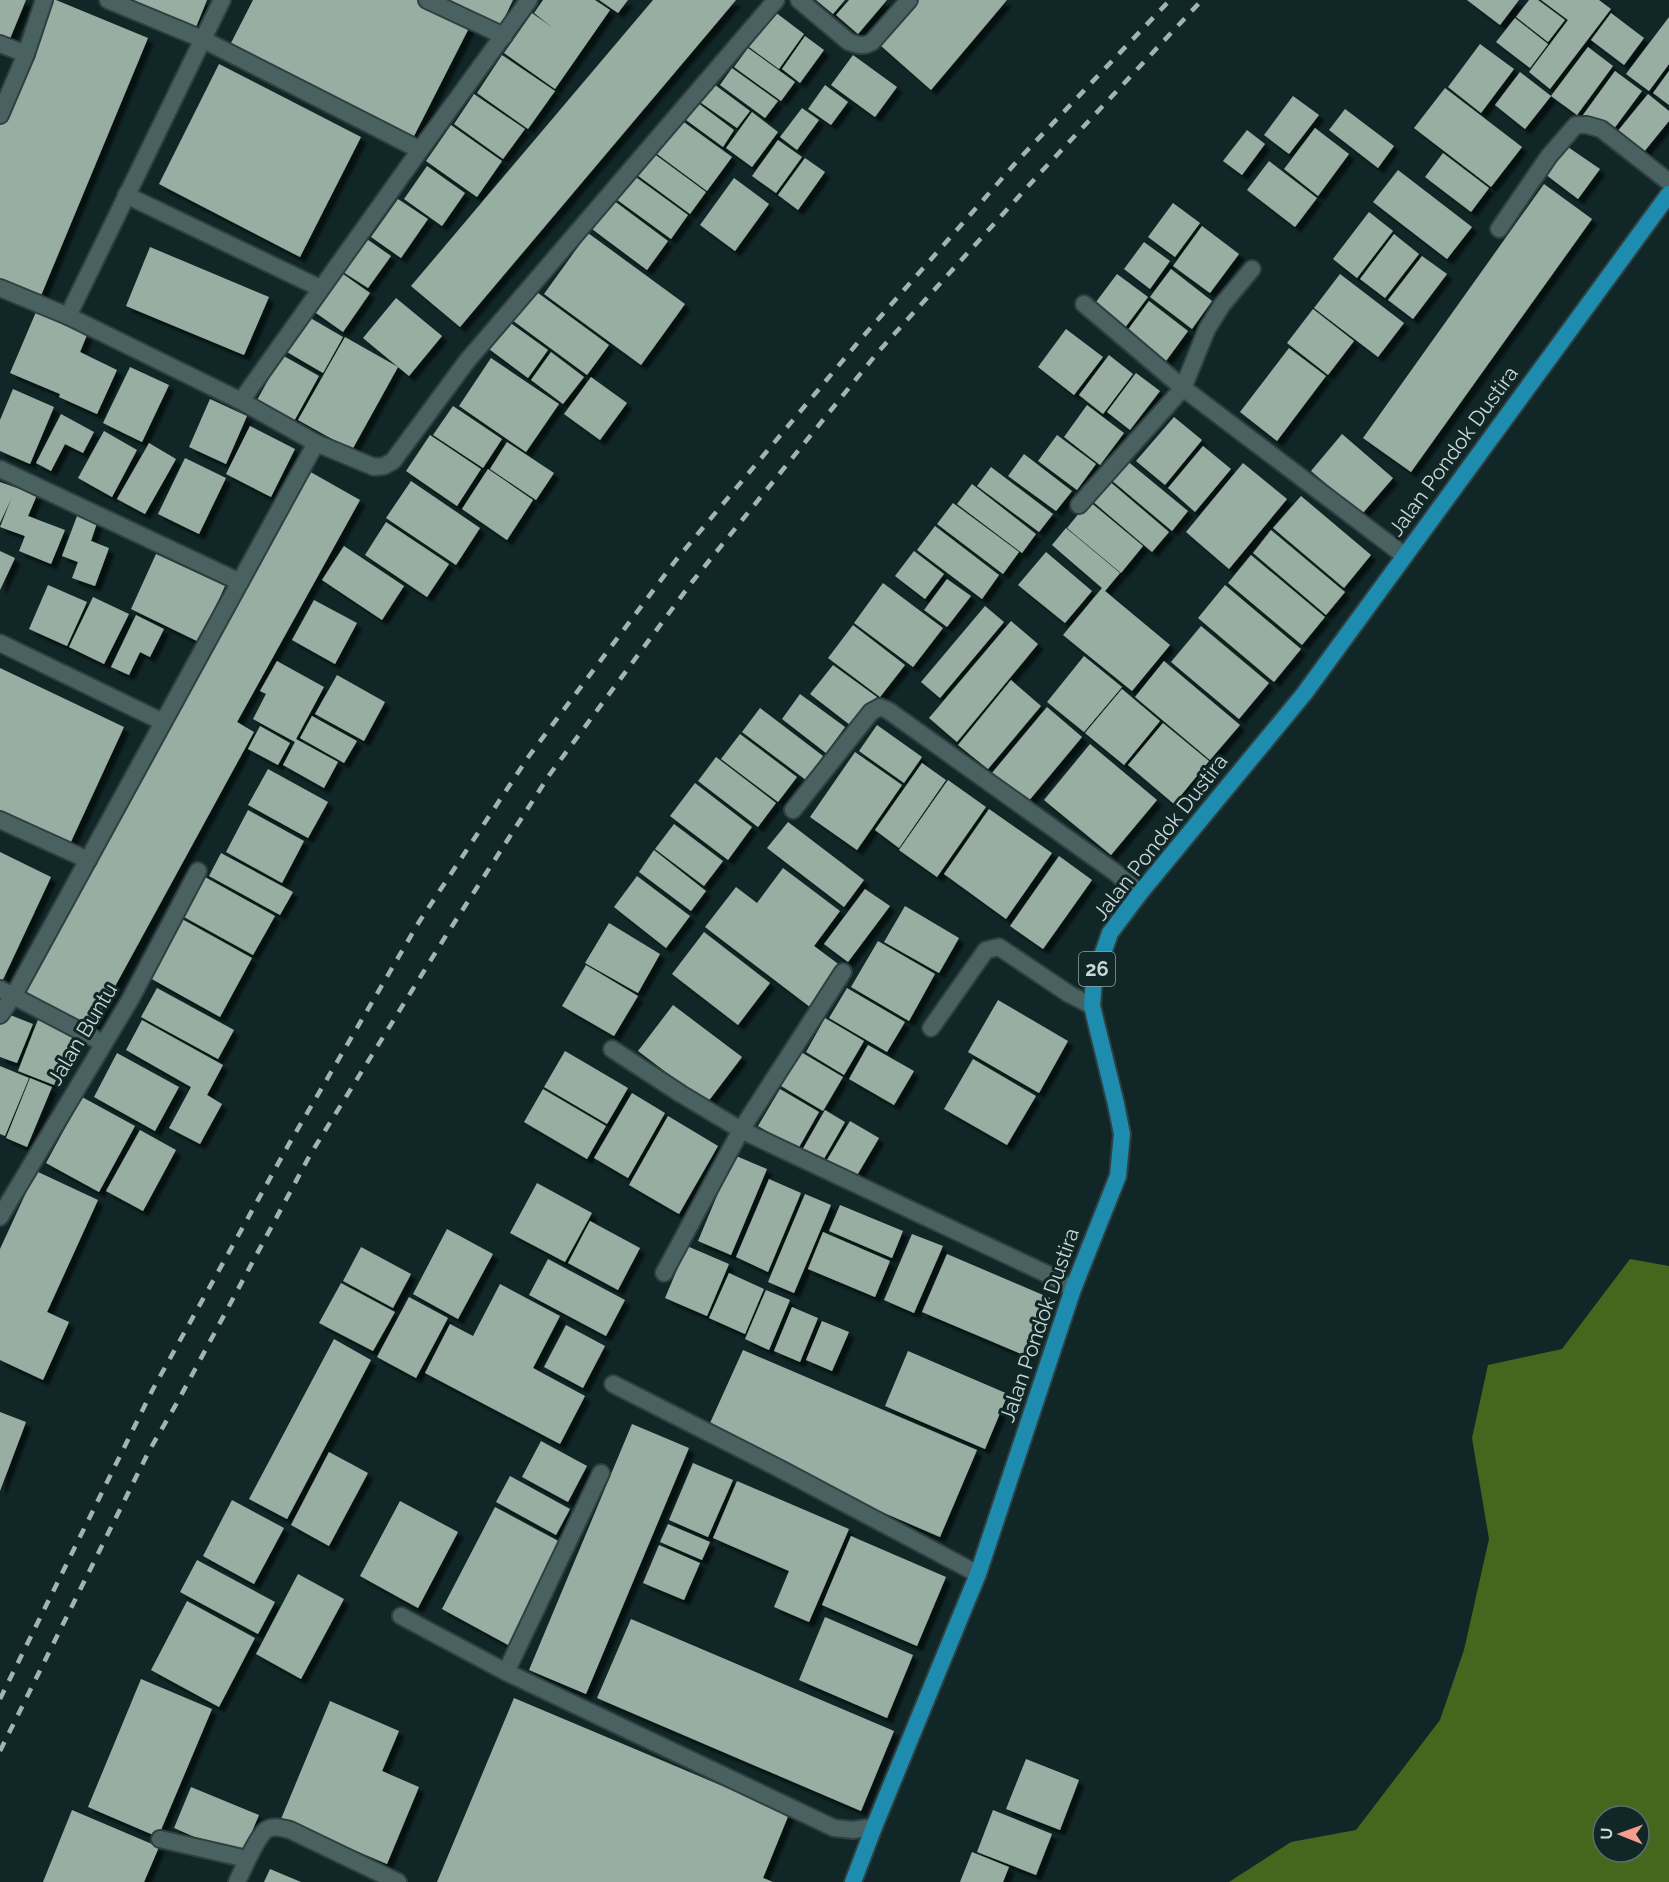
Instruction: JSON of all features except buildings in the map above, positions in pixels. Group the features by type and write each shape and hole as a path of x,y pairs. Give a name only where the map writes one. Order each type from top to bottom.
{"main road":[{"name":"Jalan Pondok Dustira","path":"853,1882 978,1574 1073,1289 1118,1176 1122,1134 1092,1006 1094,979 1110,933 1140,893 1304,693 1669,194"}],"street":[{"path":"0,115 26,54 44,0"},
{"path":"108,0 202,39 420,150"},
{"path":"68,316 222,0"},
{"path":"427,0 504,36"},
{"path":"241,401 529,0"},
{"path":"0,288 68,316 241,401 316,443 374,467 384,466 393,461 467,361 776,0"},
{"path":"799,0 849,42 858,45 867,45 872,42 909,0"},
{"path":"0,44 26,54"},
{"path":"1499,229 1549,156 1576,125 1601,129 1669,182"},
{"path":"126,195 320,288"},
{"path":"1079,505 1183,388 1207,329 1222,304 1252,269"},
{"path":"1084,304 1183,388 1406,556"},
{"path":"0,1015 7,992 88,860 316,443"},
{"path":"0,470 240,582"},
{"path":"0,643 163,722"},
{"path":"792,810 871,712 880,707 889,711 1116,873 1140,893"},
{"path":"0,820 88,860"},
{"name":"Jalan Buntu","path":"0,1217 130,1000 198,871"},
{"path":"932,1028 986,950 999,947 1069,994 1092,1006"},
{"path":"664,1273 741,1130 843,972"},
{"path":"7,992 103,1043"},
{"path":"612,1049 741,1130 1045,1273 1073,1289"},
{"path":"613,1384 978,1574"},
{"path":"506,1672 601,1473"},
{"path":"401,1616 506,1672 834,1828 853,1830 874,1827"},
{"path":"237,1882 247,1859 266,1830 274,1827 282,1828 398,1882"},
{"path":"160,1839 247,1859"}],"green space":[{"path":"1630,1259 1669,1266 1669,1882 1229,1882 1291,1842 1356,1830 1440,1720 1464,1650 1489,1539 1472,1438 1488,1365 1562,1349"}],"railway":[{"path":"0,1699 153,1389 289,1144 419,922 529,756 676,560 860,340 1020,158 1170,0"},
{"path":"0,1751 149,1451 310,1155 447,934 550,774 692,582 878,352 1041,172 1202,0"}]}
